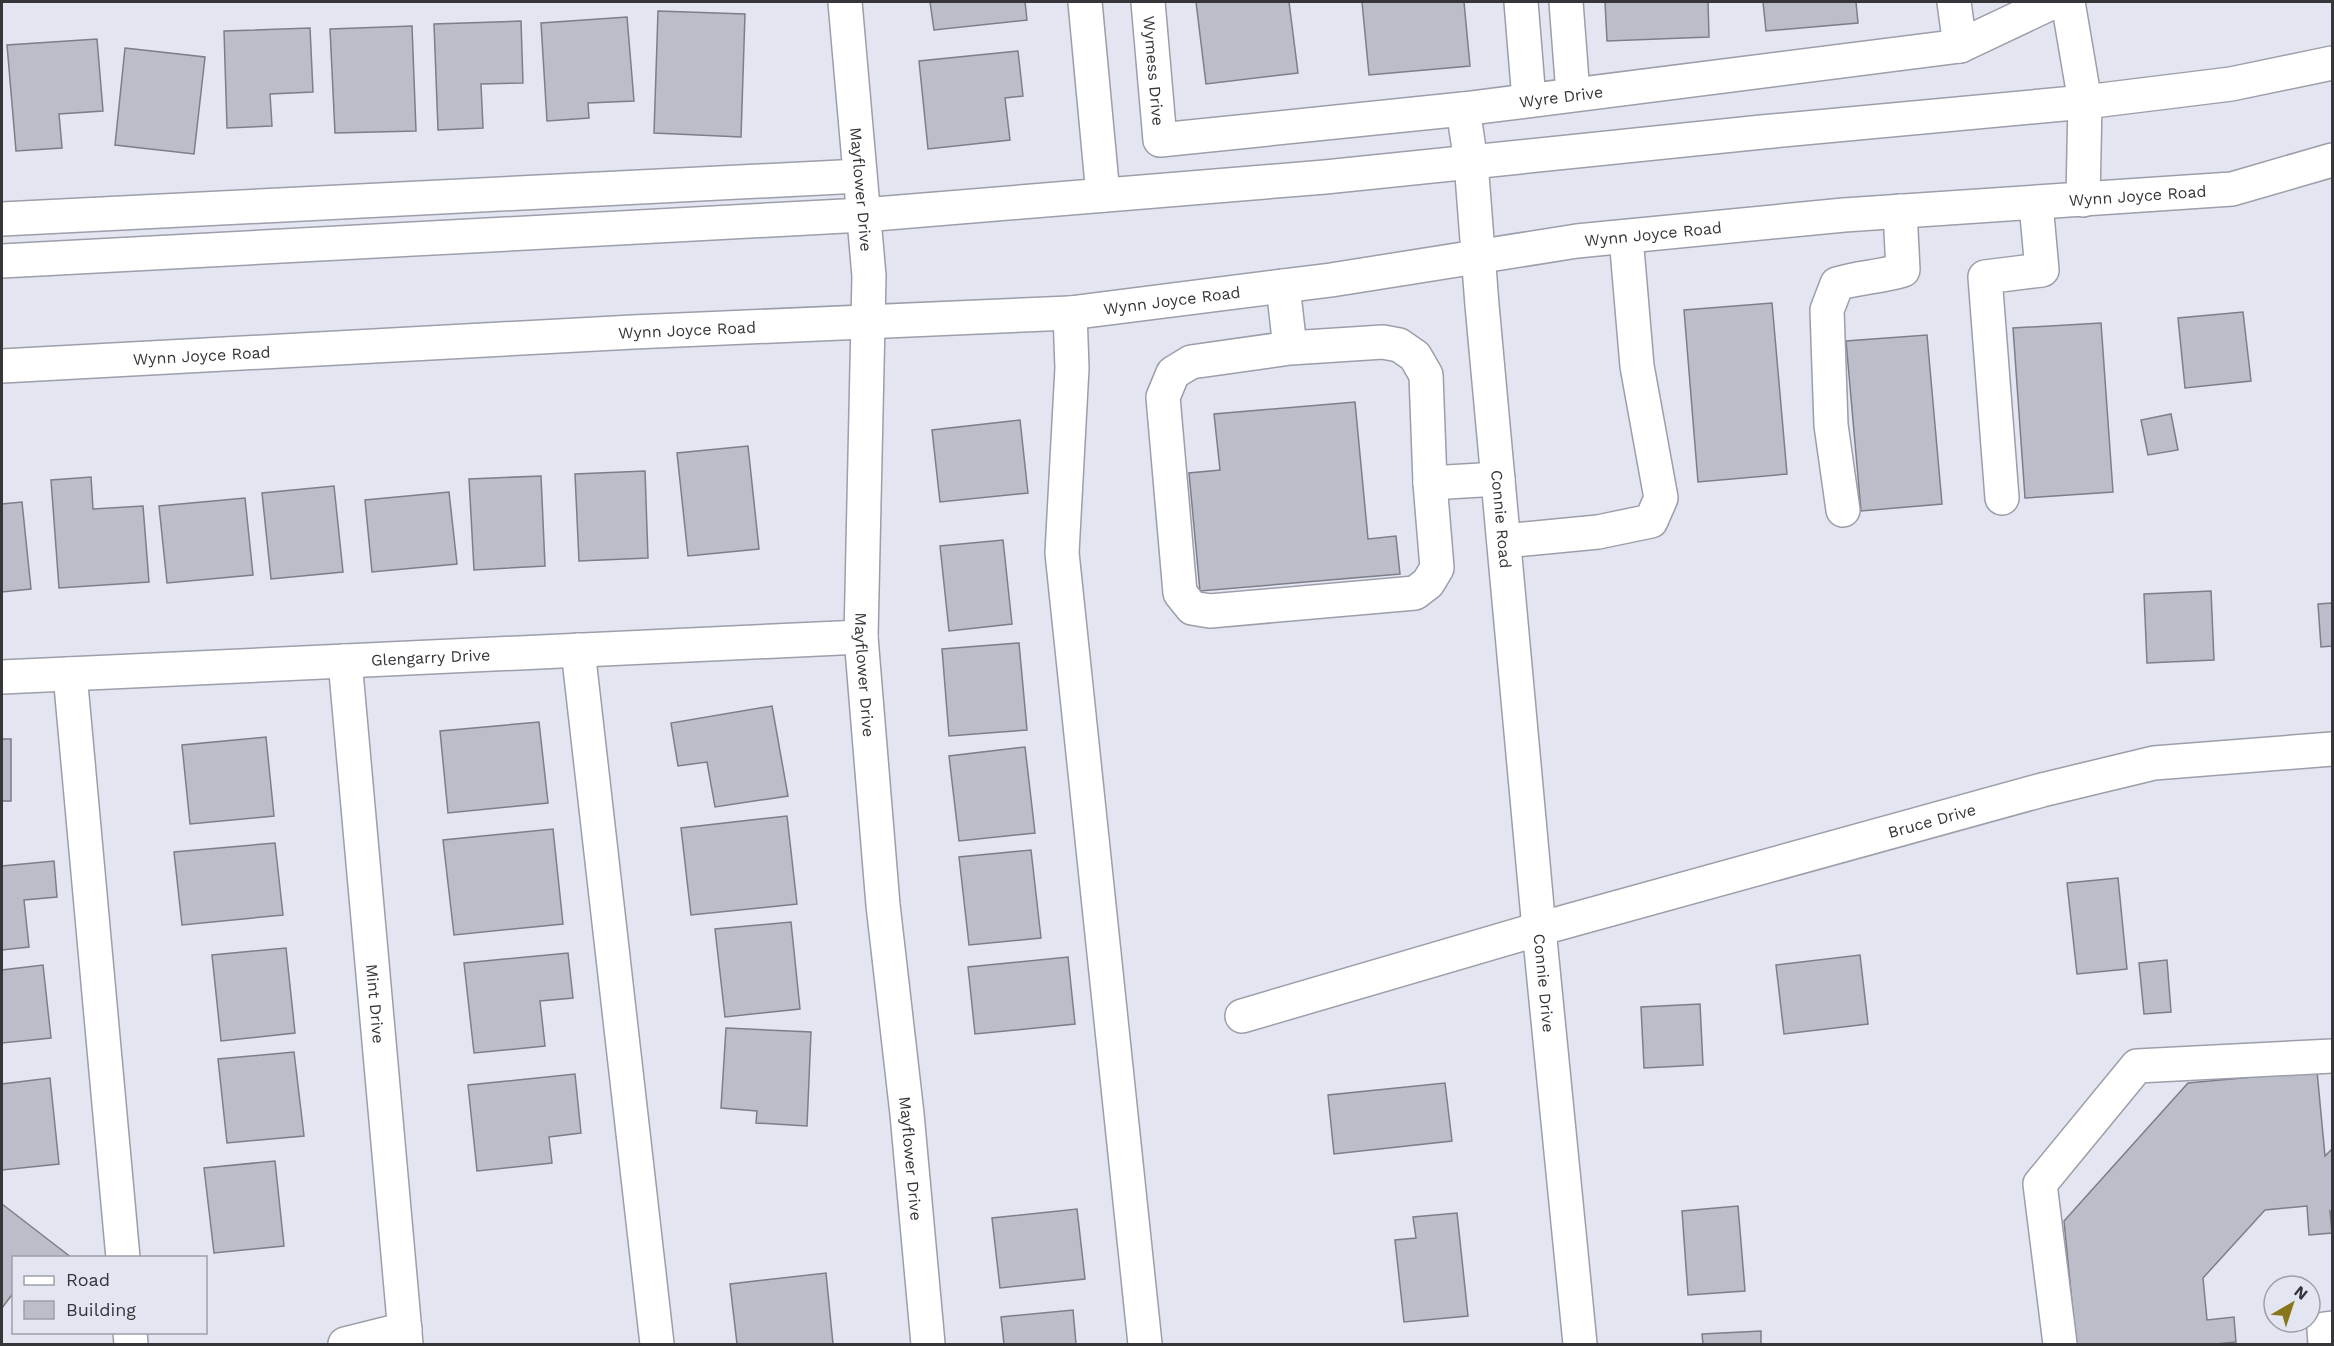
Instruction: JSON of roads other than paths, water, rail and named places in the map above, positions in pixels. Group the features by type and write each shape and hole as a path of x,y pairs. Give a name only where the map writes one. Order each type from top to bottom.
{"street":[{"name":"Mayflower Drive","path":"845,2 869,276 861,637 883,905 908,1125 928,1344"},
{"path":"1084,2 1103,195"},
{"name":"Wymess Drive","path":"1148,2 1160,140"},
{"path":"1521,2 1529,99"},
{"path":"1566,2 1573,94"},
{"path":"1954,2 1960,46"},
{"name":"Wyre Drive","path":"1160,140 1463,109 1960,46 2053,2"},
{"path":"2068,2 2085,102 2083,200"},
{"path":"2,261 863,215 1325,177 1762,132 2085,102 2231,84 2332,63"},
{"name":"Connie Road","path":"1463,109 1471,162 1539,929"},
{"name":"Wynn Joyce Road","path":"2,366 610,333 1070,313 1283,286 1577,241 1900,211 2036,204 2232,189 2332,160"},
{"path":"2,219 860,176"},
{"path":"2002,498 1985,277 2042,270 2036,204"},
{"path":"1843,510 1831,425 1827,309 1837,284 1858,277 1903,270 1900,211"},
{"path":"1504,541 1598,532 1651,521 1661,498 1637,366 1626,237"},
{"path":"1283,286 1290,348"},
{"path":"1070,313 1072,368 1062,554 1145,1344"},
{"path":"1383,342 1399,345 1415,356 1426,375 1430,483 1437,568 1428,583 1415,594 1210,611 1192,608 1180,593 1163,397 1173,373 1191,362 1290,348 1383,342"},
{"path":"1430,483 1498,479"},
{"name":"Glengarry Drive","path":"2,677 861,637"},
{"path":"578,650 657,1344"},
{"name":"Mint Drive","path":"345,661 405,1337"},
{"path":"70,674 123,1256"},
{"name":"Bruce Drive","path":"1539,929 2042,790 2154,763 2332,749"},
{"name":"Connie Drive","path":"1242,1016 1539,929 1580,1344"},
{"path":"2060,1344 2040,1184 2137,1066 2332,1056"},
{"path":"2325,1344 2324,1329 2332,1328"},
{"path":"345,1344 405,1337"}]}
